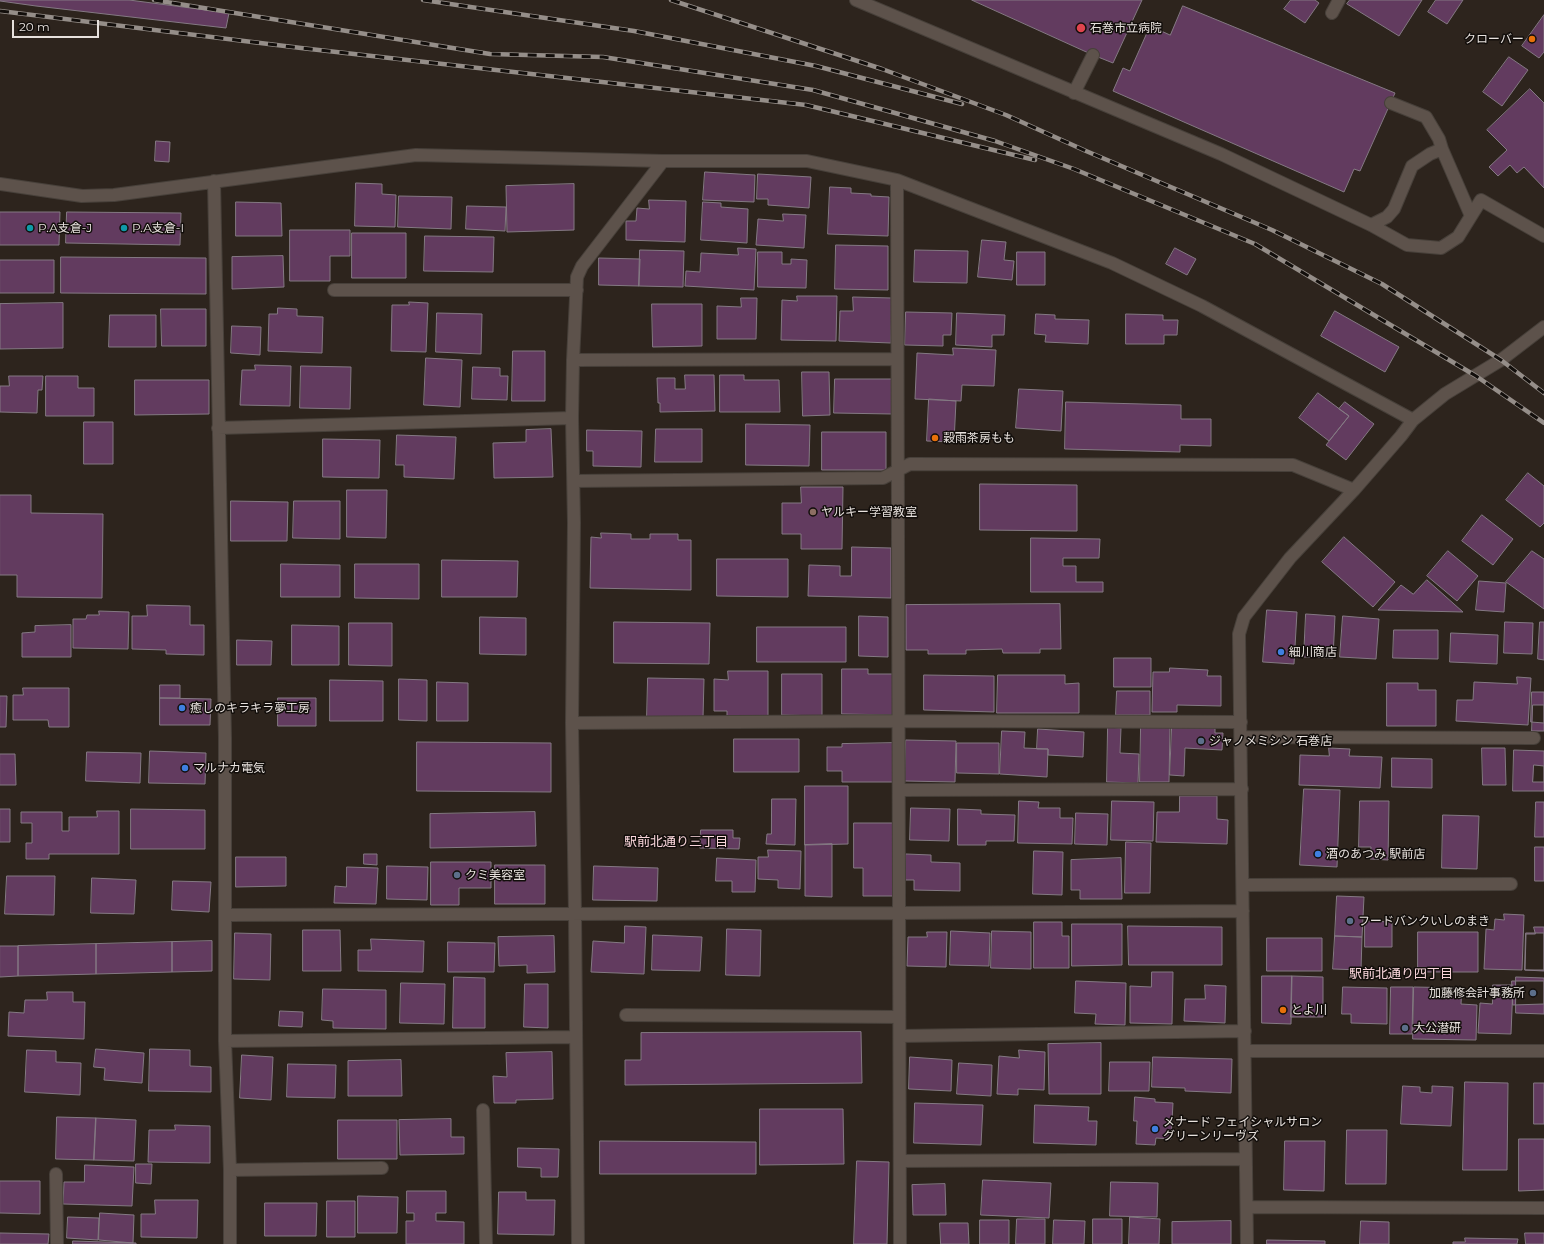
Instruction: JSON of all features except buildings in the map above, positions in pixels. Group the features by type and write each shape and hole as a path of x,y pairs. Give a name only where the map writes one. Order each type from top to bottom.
{"street":[{"path":"856,0 1221,154 1371,225 1407,245 1441,248 1458,237 1481,200 1544,236"},
{"path":"1332,13 1339,0"},
{"path":"1074,93 1093,55"},
{"path":"1391,103 1426,117 1439,139 1471,216"},
{"path":"1371,225 1387,218 1394,209 1412,166 1430,154 1442,149"},
{"path":"0,184 82,196 114,195 416,155 663,161 807,161 897,180 1112,262 1202,306 1412,420"},
{"path":"578,1244 572,723 574,481 572,418 577,277 582,266 663,161"},
{"path":"897,180 900,1244"},
{"path":"214,181 225,738 225,1041 230,1170 230,1244"},
{"path":"334,290 576,290"},
{"path":"1247,1244 1239,634 1244,617 1290,558 1354,490 1412,420 1445,394 1501,360 1544,327"},
{"path":"573,360 897,359"},
{"path":"218,428 572,418"},
{"path":"574,481 883,478 910,464 1293,465 1354,490"},
{"path":"572,723 898,721 1241,722"},
{"path":"1241,737 1534,738"},
{"path":"899,790 1242,789"},
{"path":"1243,885 1511,884"},
{"path":"225,915 1243,911"},
{"path":"626,1015 899,1018"},
{"path":"900,1036 1245,1031"},
{"path":"225,1041 576,1037"},
{"path":"1245,1051 1544,1051"},
{"path":"483,1110 486,1244"},
{"path":"900,1161 1246,1159"},
{"path":"230,1170 382,1168"},
{"path":"56,1174 57,1244"},
{"path":"1247,1207 1544,1208"}],"railway":[{"path":"154,0 490,54 603,57 813,90 995,141 1074,169 1255,244 1476,376 1544,423"},
{"path":"423,0 634,31 816,66 962,104"},
{"path":"671,0 882,69 1006,115 1086,151 1272,230 1382,284 1501,360 1544,393"},
{"path":"0,11 301,48 806,105 1035,160"}],"place":[{"name":"石巻市立病院","path":"1081,28"},
{"name":"クローバー","path":"1532,39"},
{"name":"P.A支倉-J","path":"30,228"},
{"name":"P.A支倉-I","path":"124,228"},
{"name":"穀雨茶房もも","path":"935,438"},
{"name":"ヤルキー学習教室","path":"813,512"},
{"name":"細川商店","path":"1281,652"},
{"name":"癒しのキラキラ夢工房","path":"182,708"},
{"name":"ジャノメミシン 石巻店","path":"1201,741"},
{"name":"マルナカ電気","path":"185,768"},
{"name":"酒のあつみ 駅前店","path":"1318,854"},
{"name":"クミ美容室","path":"457,875"},
{"name":"フードバンクいしのまき","path":"1350,921"},
{"name":"加藤修会計事務所","path":"1533,993"},
{"name":"とよ川","path":"1283,1010"},
{"name":"大公潜研","path":"1405,1028"},
{"name":"メナード フェイシャルサロン グリーンリーヴズ","path":"1155,1129"}],"district":[{"name":"駅前北通り三丁目","path":"676,842"},
{"name":"駅前北通り四丁目","path":"1401,974"}]}
